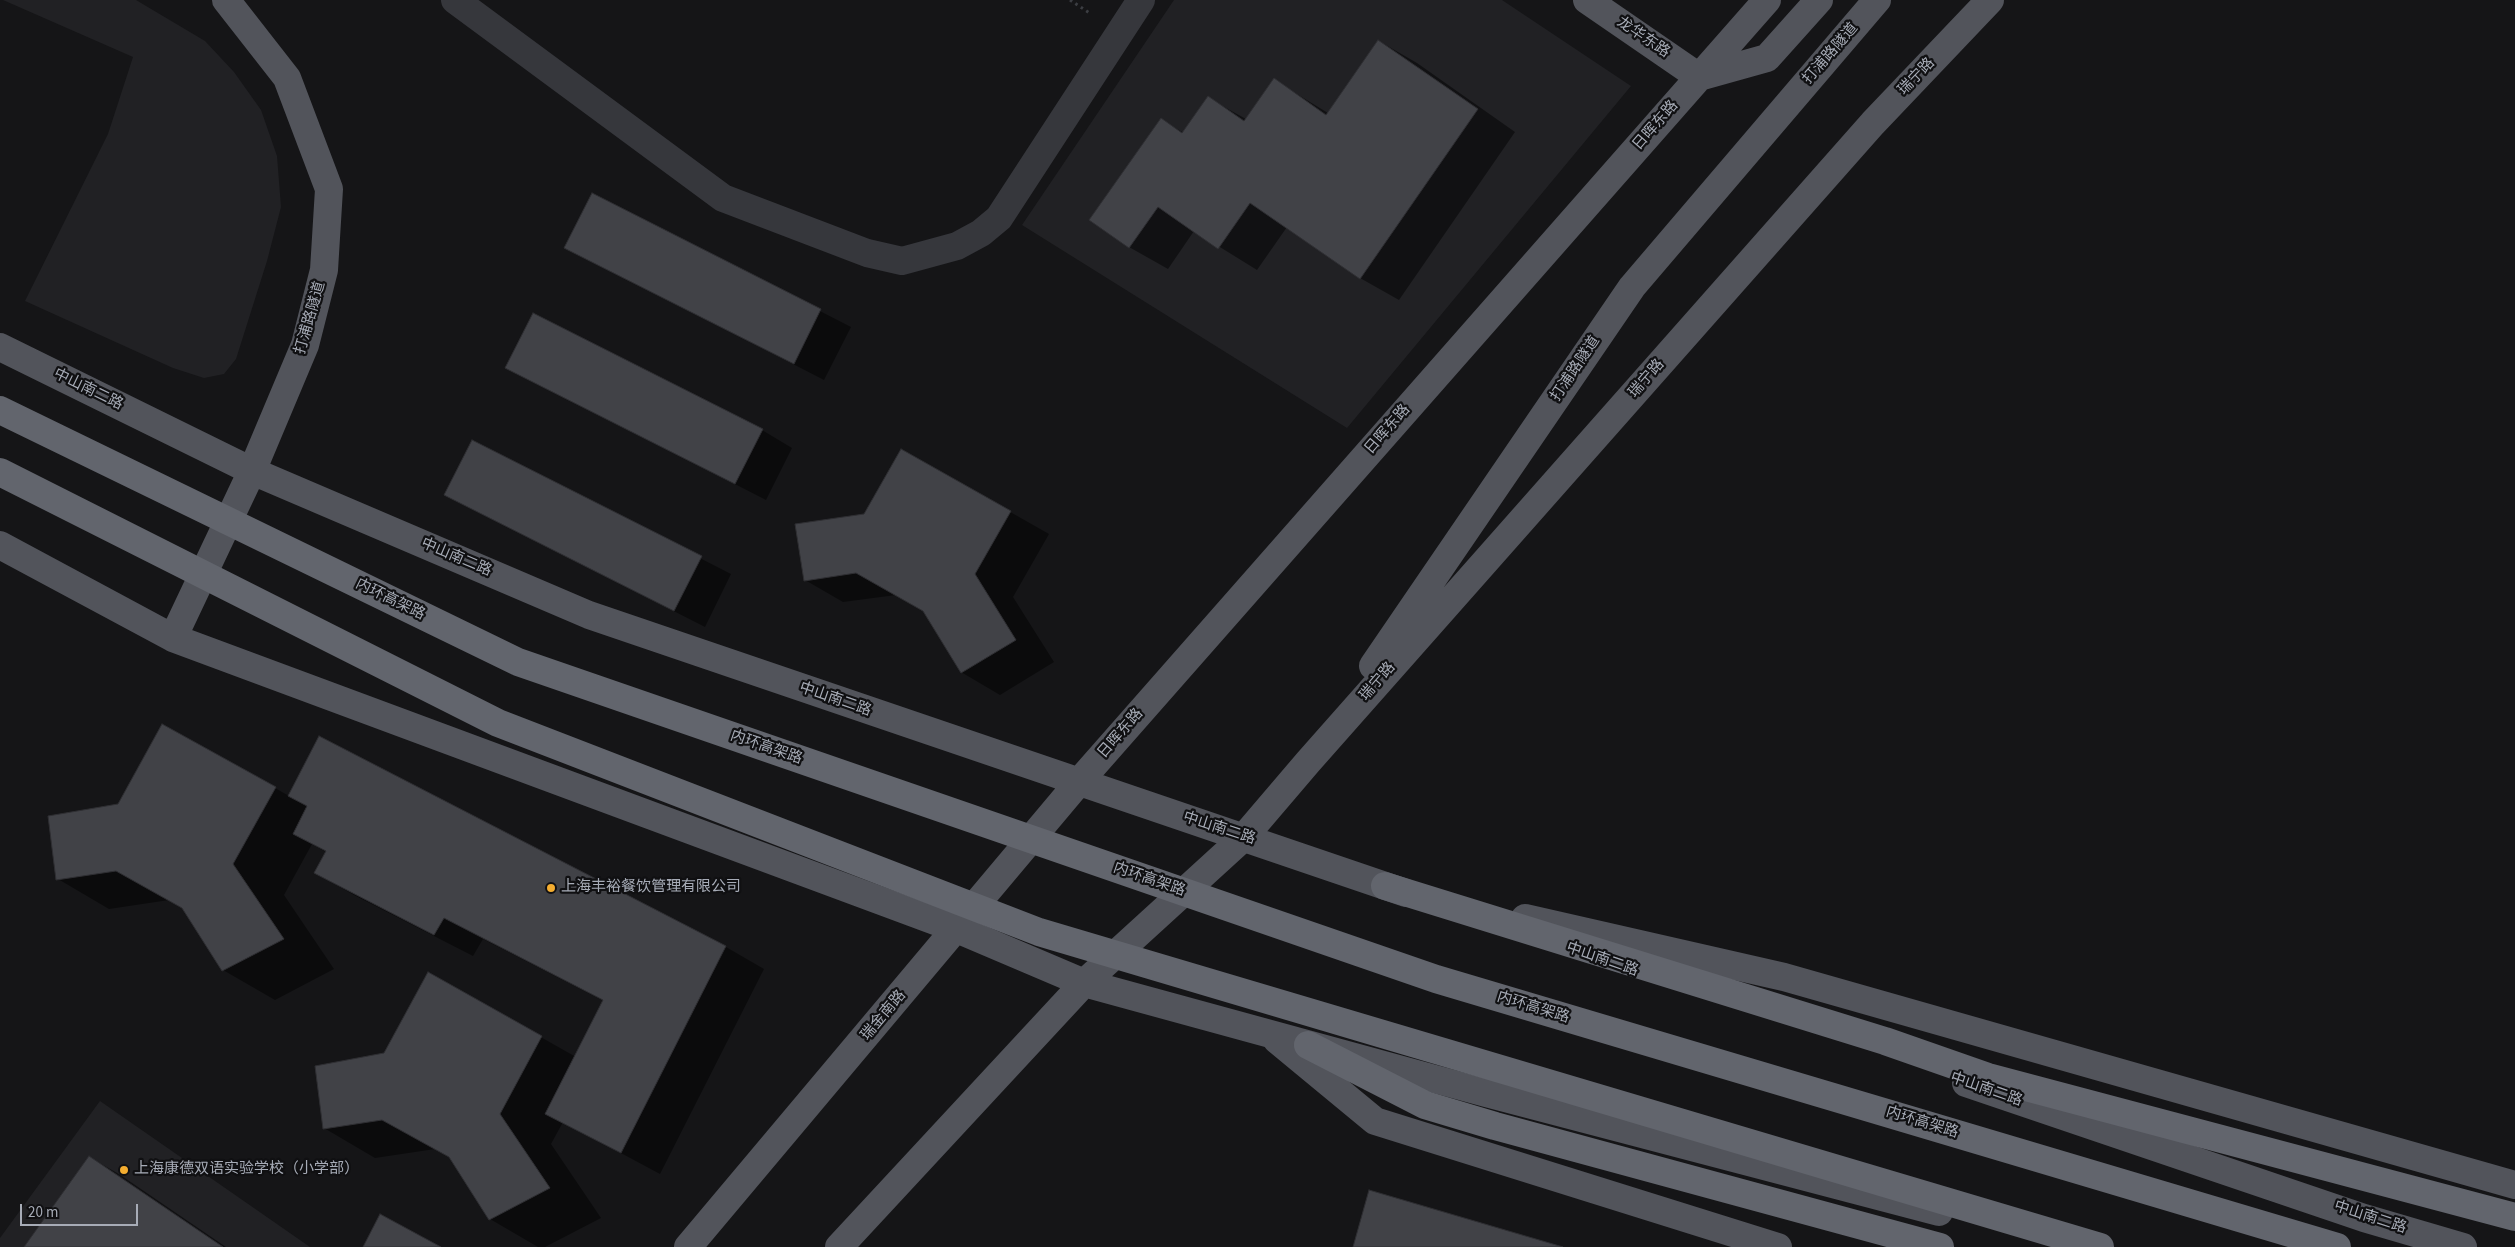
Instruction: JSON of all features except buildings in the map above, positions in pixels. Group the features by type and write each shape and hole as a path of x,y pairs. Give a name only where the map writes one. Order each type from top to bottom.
{"highway":[{"name":"内环高架路","path":"0,410 518,662 1436,979 2338,1247"},
{"path":"0,472 498,723 1039,932 2100,1247"},
{"path":"1384,886 1885,1041 1988,1077 2515,1217"},
{"path":"1308,1044 1425,1104 1495,1126 1940,1247"}],"main road":[{"name":"打浦路隧道","path":"173,638 252,471 305,345 324,270 329,189 287,78 226,0"},
{"name":"龙华东路","path":"1587,0 1699,77"},
{"name":"日晖东路","path":"1078,783 1766,0"},
{"path":"1699,77 1768,58 1819,0"},
{"name":"打浦路隧道","path":"1308,762 1632,286 1877,0"},
{"name":"瑞宁路","path":"1308,762 1873,124 1990,0"},
{"name":"中山南二路","path":"0,347 252,471 588,616 2364,1218 2463,1247"},
{"path":"0,545 173,638 957,929 1084,983 2072,1247"},
{"path":"839,1247 1084,983 1244,837 1308,762"},
{"name":"瑞金南路","path":"688,1247 1078,783"},
{"path":"1384,886 1784,977 2515,1185"},
{"path":"1270,1034 1375,1121 1778,1247"}],"lane":[{"path":"454,0 723,198 867,253 902,260 957,246 981,233 999,218 1141,0"}],"shaded area":[{"path":"3,0 136,0 205,41 234,72 261,110 277,156 281,207 267,261 236,359 224,374 204,378 173,368 25,301 108,134 133,57"},
{"path":"1174,0 1502,0 1631,86 1347,428 1022,225"},
{"name":"上海康德双语实验学校（小学部）","path":"100,1101 310,1247 0,1247 0,1238"}],"place":[{"name":"上海丰裕餐饮管理有限公司","path":"551,888"},
{"name":"上海康德双语实验学校（小学部）","path":"124,1170"}]}
